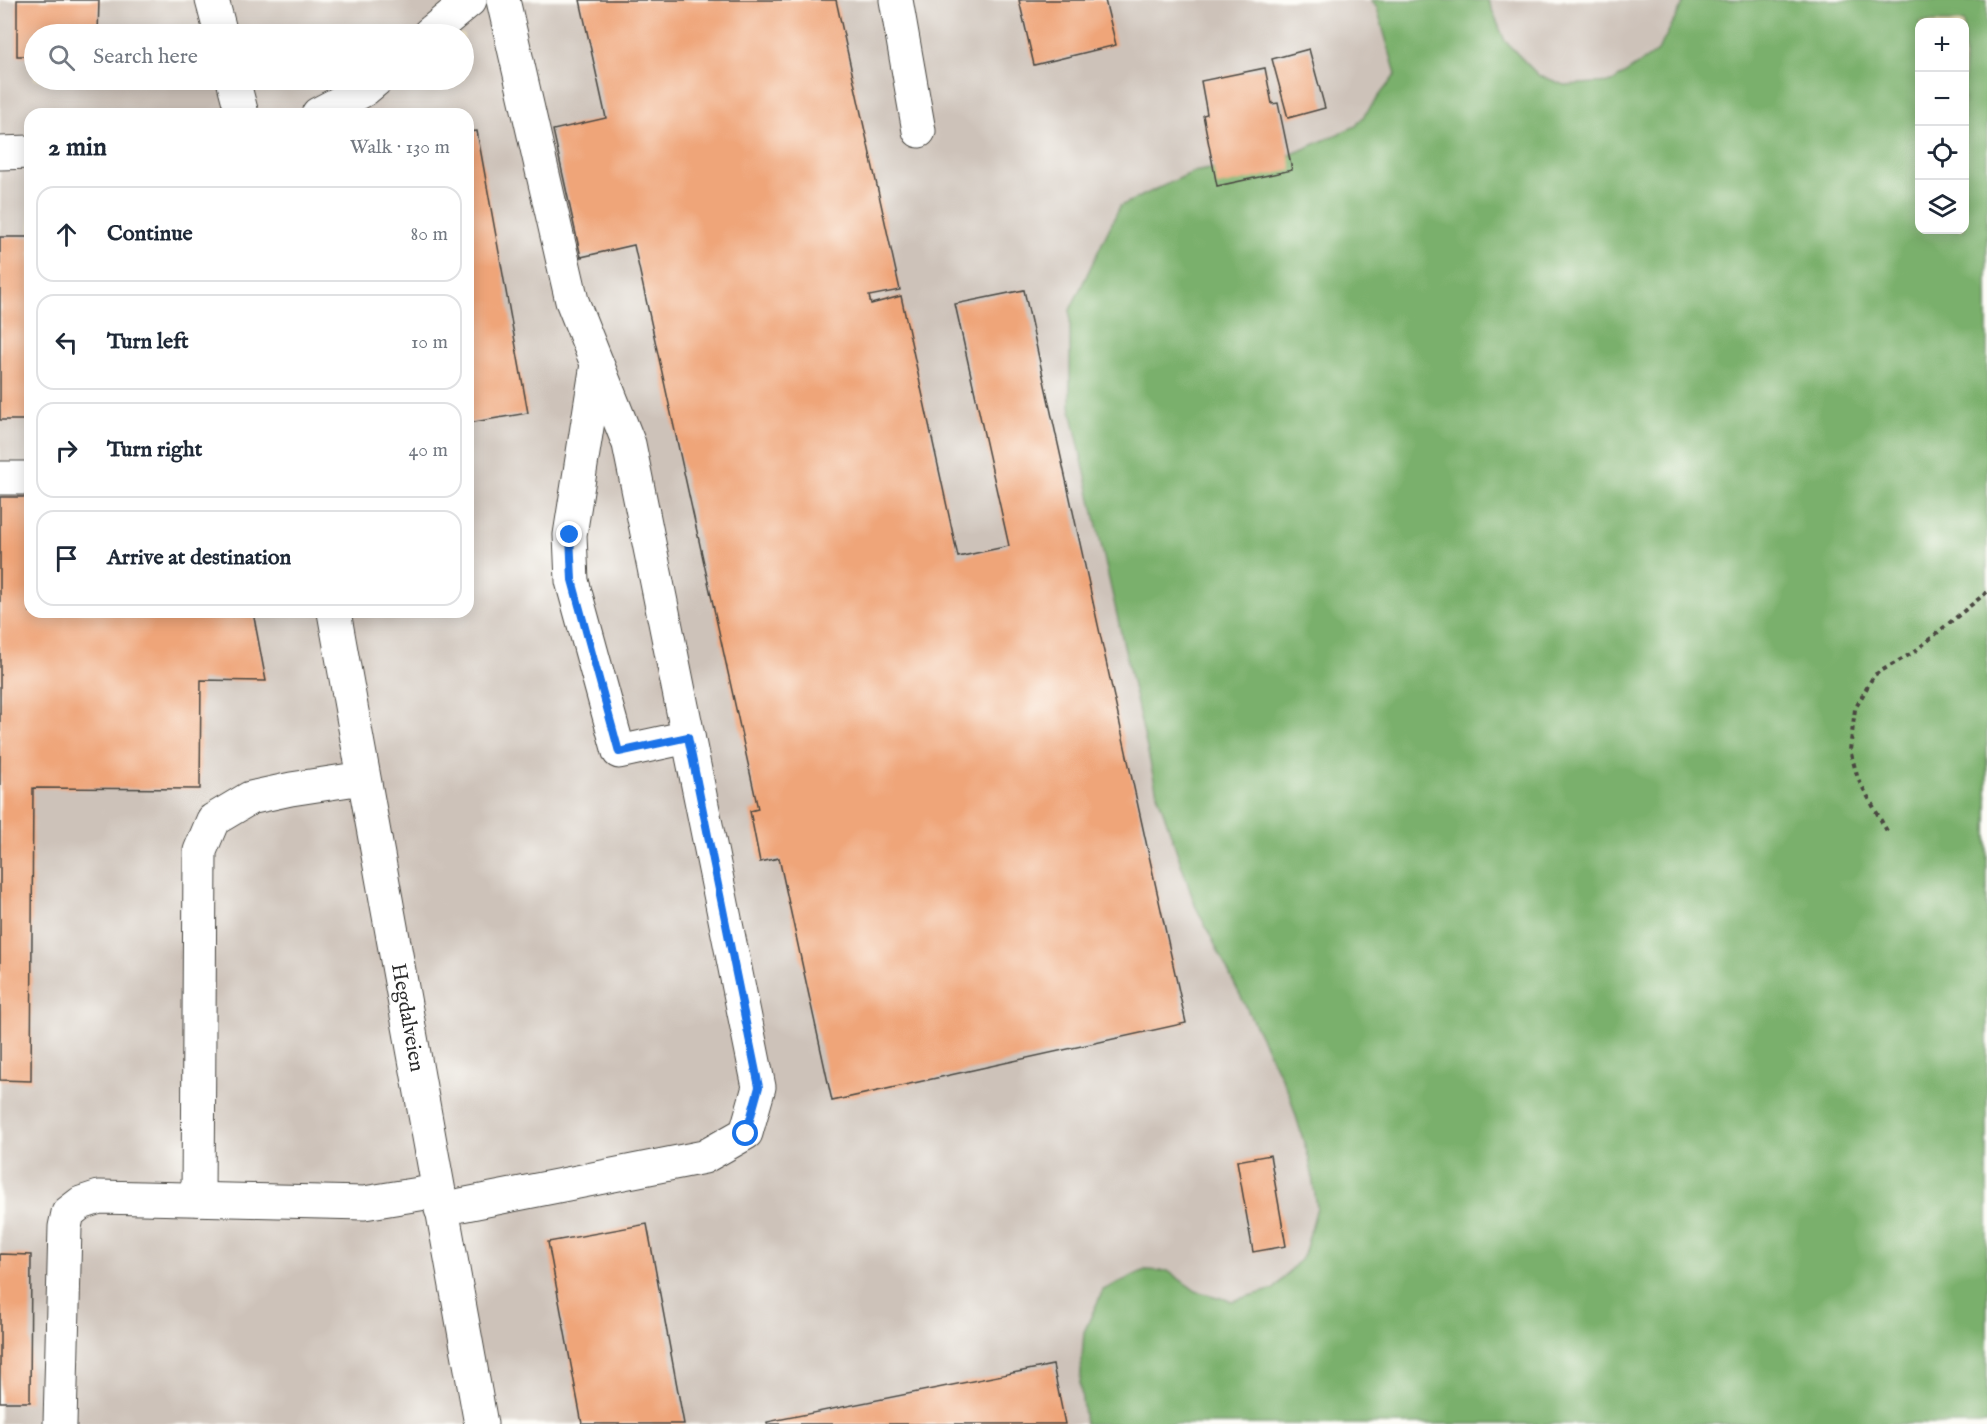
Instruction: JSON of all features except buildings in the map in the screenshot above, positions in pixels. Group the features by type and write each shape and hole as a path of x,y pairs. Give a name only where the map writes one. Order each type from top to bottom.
{"street":[{"path":"212,0 218,24"},
{"path":"441,24 470,0"},
{"path":"60,1424 65,1227 68,1213 81,1203 99,1197 364,1203 439,1200 704,1157 746,1134 759,1087 629,444 572,300 503,0"},
{"path":"896,0 919,131"},
{"path":"236,90 240,108"},
{"path":"330,108 364,90"},
{"path":"0,153 24,152"},
{"path":"597,362 570,535 572,580 619,752 688,737"},
{"path":"0,478 24,478"},
{"name":"Hegdalveien","path":"335,618 481,1424"},
{"path":"198,1199 200,851 213,820 250,798 363,778"}],"path":[{"path":"1887,831 1858,779 1852,759 1850,750 1855,709 1874,675 1914,652 1987,592"}],"shaded area":[{"path":"0,0 1371,0 1376,8 1396,74 1356,126 1290,155 1193,172 1070,310 1070,406 1157,793 1195,905 1289,1093 1309,1159 1317,1207 1304,1255 1274,1288 1232,1301 1196,1291 1168,1271 1080,1384 1085,1424 0,1424"},
{"path":"1488,0 1685,0 1658,51 1612,82 1565,85 1538,75 1505,41"}],"green space":[{"path":"1371,0 1488,0 1505,41 1538,75 1565,85 1612,82 1658,51 1685,0 1987,0 1987,1424 1085,1424 1080,1384 1084,1332 1103,1290 1145,1270 1168,1271 1196,1291 1232,1301 1274,1289 1304,1255 1317,1207 1309,1159 1289,1093 1195,905 1157,793 1070,406 1070,310 1120,206 1193,172 1290,155 1356,126 1396,74 1377,8"}],"route":[{"path":"570,535 572,580 619,752 688,737 759,1087 746,1134"}]}
